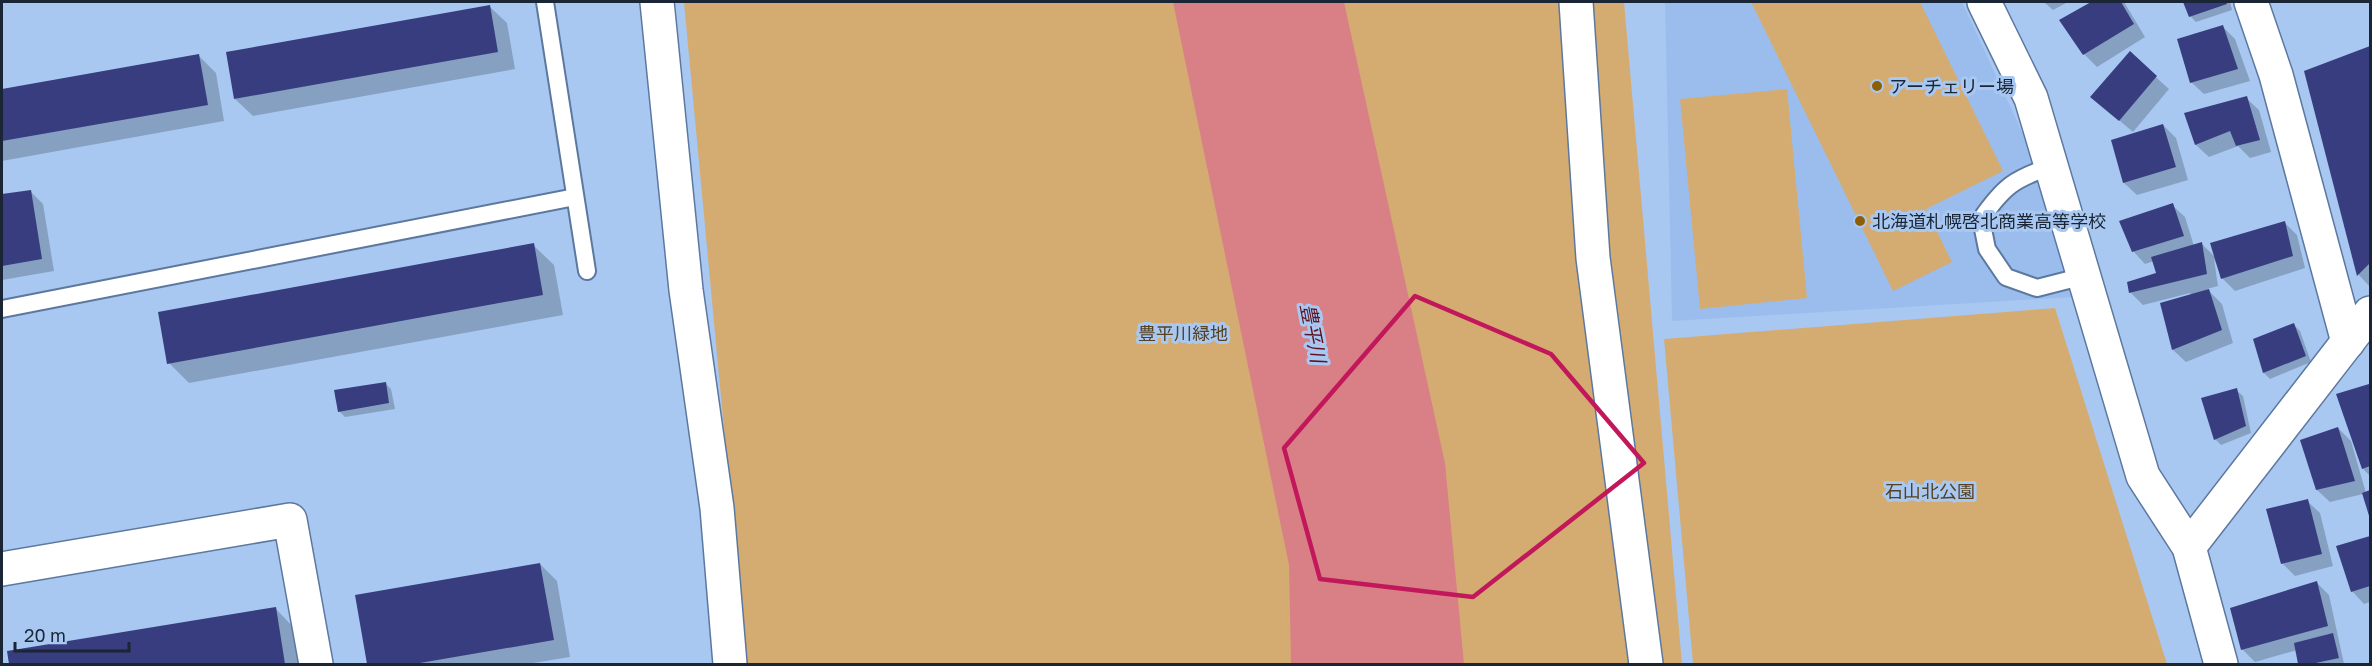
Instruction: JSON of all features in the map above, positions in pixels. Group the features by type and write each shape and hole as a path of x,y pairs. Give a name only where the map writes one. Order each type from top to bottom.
{"street":[{"path":"657,2 686,290 717,508 730,664"},
{"path":"1575,2 1593,258 1646,664"},
{"path":"1984,2 2031,98 2143,476 2189,547 2221,664"},
{"path":"2251,2 2276,75 2348,342"},
{"path":"2189,547 2370,313"},
{"path":"2,568 290,520 316,664"}],"lane":[{"path":"545,2 587,271"},
{"path":"2052,166 2022,176 2000,191 1981,219 1987,249 2006,277 2037,288 2084,276"},
{"path":"2,309 575,197"}],"highlighted area":[{"path":"1415,296 1551,354 1644,463 1473,597 1320,579 1284,448"}],"shaded area":[{"name":"北海道札幌啓北商業高等学校","path":"1665,2 1962,2 2028,145 2072,297 1672,321"}],"green space":[{"name":"豊平川緑地","path":"684,2 1624,2 1682,664 746,664"},
{"name":"アーチェリー場","path":"1751,2 1920,2 2003,171 1926,209 1952,262 1893,291"},
{"path":"1787,89 1807,298 1700,309 1680,99"},
{"name":"石山北公園","path":"2055,308 2167,664 1693,664 1664,339"}],"water":[{"name":"豊平川","path":"1173,2 1344,2 1445,463 1464,664 1291,664 1289,565"}],"building":[{"path":"2091,2 2121,2 2134,24 2083,55 2059,20"},
{"path":"2183,2 2226,2 2227,4 2189,17"},
{"path":"490,5 498,52 234,99 226,52"},
{"path":"2223,25 2238,69 2190,83 2177,39"},
{"path":"2370,46 2370,263 2357,276 2304,71"},
{"path":"2130,51 2157,76 2119,121 2090,97"},
{"path":"199,54 208,105 2,141 2,89"},
{"path":"2247,96 2260,140 2236,146 2230,131 2195,145 2184,113"},
{"path":"2163,124 2176,167 2123,183 2111,140"},
{"path":"31,190 42,259 2,266 2,194"},
{"path":"2173,203 2184,236 2132,252 2119,221"},
{"path":"2285,221 2293,256 2221,279 2210,243"},
{"path":"2202,242 2207,274 2129,293 2127,282 2156,273 2151,257"},
{"path":"534,243 543,295 167,364 158,312"},
{"path":"2209,289 2222,330 2172,350 2160,303"},
{"path":"2294,323 2306,356 2263,373 2253,339"},
{"path":"386,382 389,403 338,412 334,390"},
{"path":"2369,384 2370,466 2362,469 2336,394"},
{"path":"2237,388 2246,426 2214,440 2201,398"},
{"path":"2338,427 2355,481 2316,490 2300,440"},
{"path":"2370,490 2370,519 2362,493"},
{"path":"2308,499 2322,554 2281,564 2266,509"},
{"path":"2370,536 2370,586 2351,592 2336,546"},
{"path":"540,563 554,640 414,664 367,664 355,595"},
{"path":"2317,581 2328,626 2241,650 2230,608"},
{"path":"276,607 285,664 9,664 7,651"},
{"path":"2333,633 2339,658 2311,664 2298,664 2294,643"}],"place":[{"name":"アーチェリー場","path":"1877,86"},
{"name":"北海道札幌啓北商業高等学校","path":"1860,221"}]}
